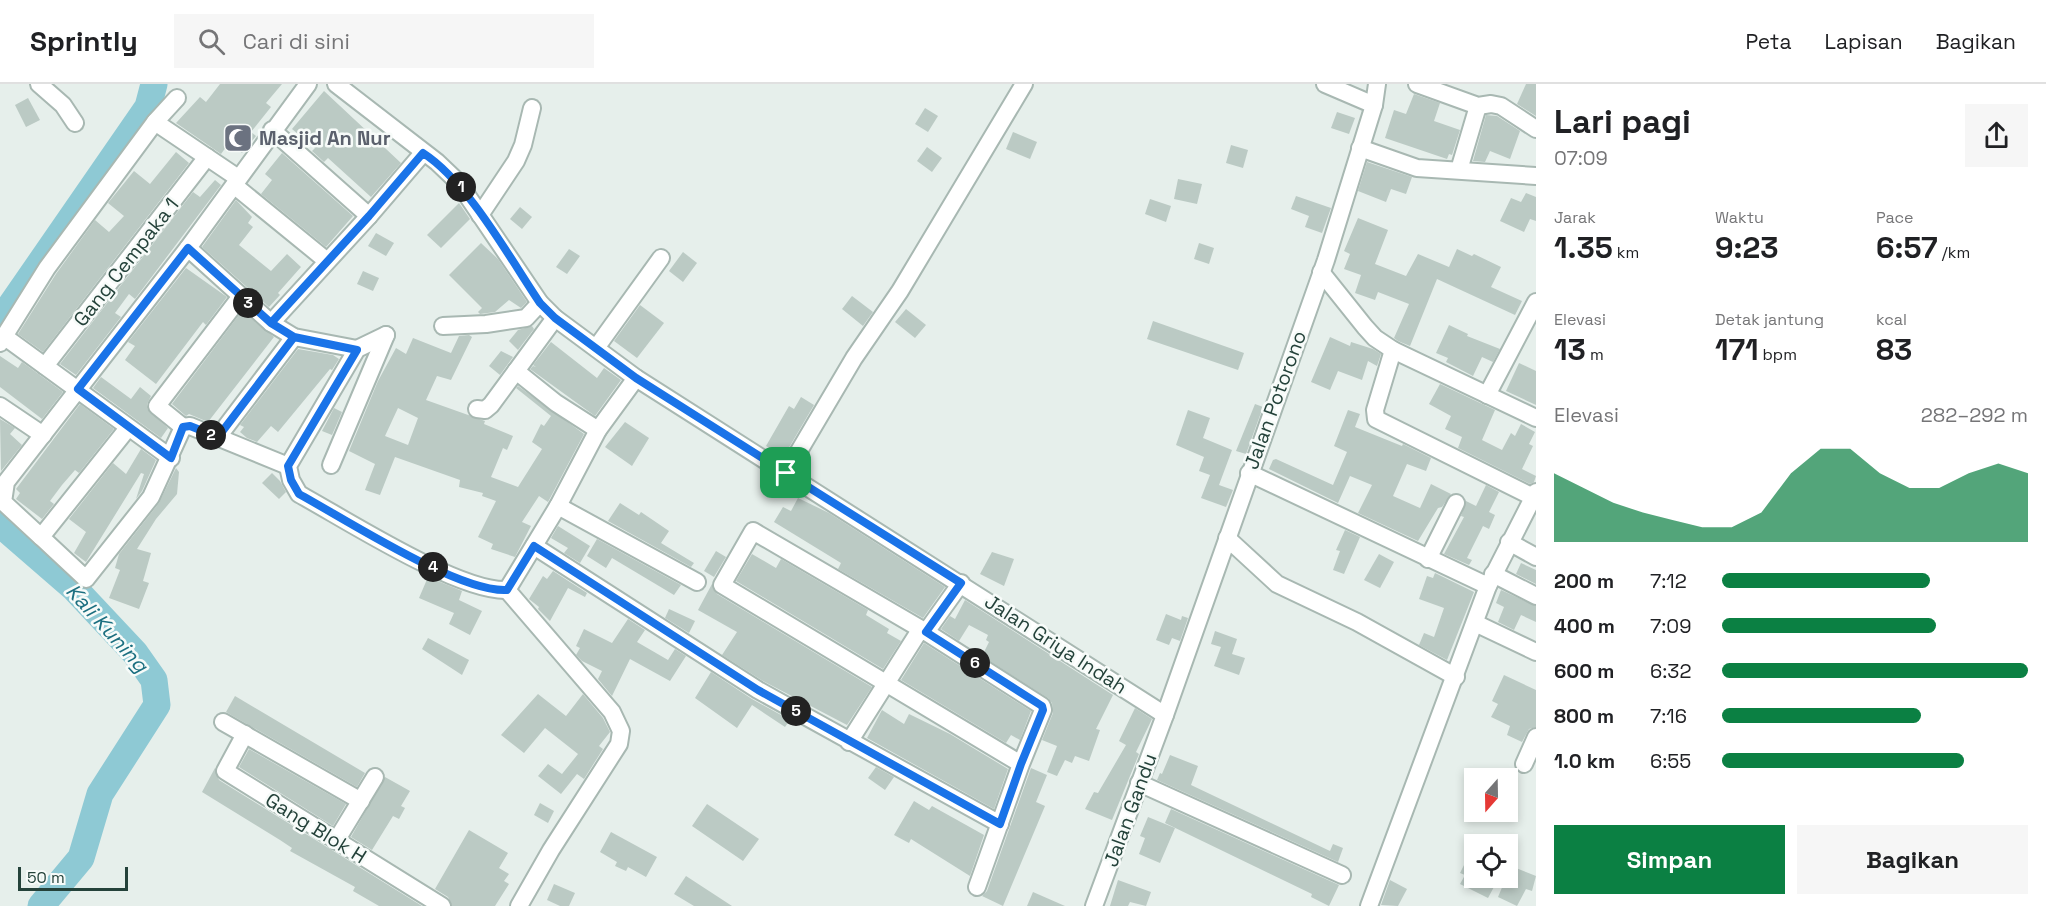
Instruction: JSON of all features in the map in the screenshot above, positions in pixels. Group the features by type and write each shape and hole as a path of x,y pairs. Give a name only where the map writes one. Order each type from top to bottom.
{"street":[{"path":"39,84 63,105 75,123"},
{"path":"183,427 171,458 151,496 86,579 3,502 6,482 188,248 272,130 308,84"},
{"name":"Jalan Griya Indah","path":"336,84 437,162 458,182 540,303 555,318 636,378 1165,714"},
{"path":"786,473 854,358 900,291 1024,84"},
{"path":"1325,84 1374,105"},
{"name":"Jalan Potorono","path":"1165,714 1321,272 1374,105 1377,84"},
{"path":"1417,84 1478,106 1491,104 1502,106 1536,129"},
{"path":"171,458 78,389 2,340 26,297 46,268 155,122 177,98"},
{"path":"1459,171 1478,106"},
{"path":"480,215 516,161 523,145 532,108"},
{"path":"155,122 207,158 327,261"},
{"path":"272,130 369,216"},
{"path":"1360,148 1417,168 1536,176"},
{"path":"271,323 423,153"},
{"name":"Gang Cempaka 1","path":"45,366 207,158"},
{"path":"188,248 271,323 294,337 357,350"},
{"path":"596,348 661,258"},
{"path":"1321,272 1370,333 1393,350 1536,418"},
{"path":"241,296 157,406 183,427 190,426 288,466"},
{"path":"443,326 486,324 526,318 540,303"},
{"path":"1487,394 1536,303"},
{"path":"477,409 485,410 491,405 555,318"},
{"path":"331,465 386,335 357,350 288,466 291,480 305,497 411,557 459,579 497,591 507,590"},
{"path":"218,437 294,337"},
{"path":"1369,906 1491,580 1535,495 1376,419 1374,410 1393,350"},
{"path":"516,371 556,403 598,430"},
{"path":"507,590 558,506 598,430 636,378"},
{"path":"0,406 43,435"},
{"path":"41,537 128,428"},
{"path":"1249,473 1428,559 1536,596"},
{"path":"1428,559 1456,503"},
{"path":"558,506 697,582"},
{"path":"977,887 1043,710 1042,706 923,631 753,531 722,585 886,686 1021,764"},
{"path":"1227,538 1277,584 1357,622 1456,677"},
{"path":"1509,542 1536,557"},
{"path":"534,546 758,690 1000,824"},
{"path":"849,742 923,631 961,583"},
{"path":"507,590 612,712 621,731 619,744 551,850 519,906"},
{"path":"1475,623 1536,652"},
{"name":"Jalan Gandu","path":"1094,906 1165,714"},
{"path":"223,722 361,801"},
{"name":"Gang Blok H","path":"245,734 225,771 442,906"},
{"path":"1524,764 1536,737"},
{"path":"336,841 375,777"},
{"path":"1139,783 1342,875"}],"building":[{"path":"220,84 282,84 266,103 271,107 251,132 256,136 242,153 229,143 221,154 176,123 200,97 206,102"},
{"path":"1526,84 1536,84 1536,116 1517,104"},
{"path":"324,91 401,163 371,197 328,158 324,162 312,151 315,148 292,129"},
{"path":"1414,94 1440,103 1434,121 1460,130 1452,155 1449,154 1447,159 1385,138 1394,110 1406,114"},
{"path":"28,98 40,120 26,127 15,105"},
{"path":"925,108 938,116 928,132 915,124"},
{"path":"1337,112 1355,118 1349,134 1331,128"},
{"path":"1486,115 1497,116 1520,131 1510,159 1490,151 1485,162 1473,161"},
{"path":"1013,132 1037,142 1030,159 1006,149"},
{"path":"1231,145 1248,150 1243,168 1226,163"},
{"path":"927,147 942,158 932,172 917,161"},
{"path":"176,152 189,163 43,352 18,334 56,274 95,220 109,232 124,216 108,203 134,171 150,184"},
{"path":"282,153 353,216 326,247 261,194 272,180 265,174"},
{"path":"1367,162 1412,177 1406,194 1391,189 1386,202 1358,191"},
{"path":"1178,179 1202,184 1197,204 1174,199"},
{"path":"215,180 221,185 135,299 129,294 115,313 121,317 76,375 60,364 193,192 200,197"},
{"path":"1526,193 1536,197 1536,221 1530,219 1524,232 1500,221 1511,198 1521,202"},
{"path":"1296,196 1331,208 1322,233 1305,227 1309,216 1291,209"},
{"path":"1150,199 1171,206 1166,222 1145,214"},
{"path":"236,200 252,217 248,223 253,227 239,245 271,271 287,254 301,267 269,307 202,247"},
{"path":"459,203 470,219 441,248 427,235"},
{"path":"520,207 532,217 522,229 510,219"},
{"path":"1358,218 1388,230 1375,264 1406,276 1418,254 1449,267 1457,249 1472,256 1474,254 1501,267 1491,287 1522,301 1515,315 1437,279 1410,346 1398,341 1394,338 1409,304 1378,292 1375,300 1355,293 1361,275 1344,269 1350,254 1344,251"},
{"path":"376,233 394,243 386,256 368,246"},
{"path":"481,243 498,259 527,302 521,308 509,300 495,312 480,314 478,312 482,308 449,275"},
{"path":"1199,243 1214,248 1209,264 1194,259"},
{"path":"569,249 580,256 567,274 556,267"},
{"path":"683,252 697,263 683,282 669,271"},
{"path":"186,268 227,297 206,325 203,322 156,384 125,360 135,346 128,342"},
{"path":"363,271 379,278 373,291 357,284"},
{"path":"852,296 873,312 863,326 842,309"},
{"path":"640,305 664,323 637,358 614,341"},
{"path":"906,309 926,325 915,338 895,322"},
{"path":"242,311 274,337 208,422 189,414 186,416 172,404"},
{"path":"1153,321 1244,353 1238,370 1147,339"},
{"path":"1449,325 1468,334 1467,336 1500,349 1493,362 1482,357 1473,376 1446,362 1448,358 1436,353"},
{"path":"532,326 534,329 518,350 509,341 518,330"},
{"path":"459,336 472,337 451,380 437,376 426,400 485,421 484,424 513,436 507,450 503,448 491,477 518,487 542,449 532,442 541,424 544,426 551,416 516,388 518,386 584,434 548,502 539,496 522,522 531,526 515,557 491,549 493,544 478,537 496,501 482,496 483,493 459,487 460,480 395,457 380,495 365,490 375,464 349,451 378,381 396,348 406,354 413,338 451,353","holes":["398,408 418,418 408,445 385,436"]},
{"path":"1330,337 1350,346 1351,342 1373,349 1381,354 1377,366 1368,361 1362,380 1338,371 1330,390 1311,382"},
{"path":"551,342 597,378 604,368 621,380 595,416 530,369 533,366 536,367 533,365"},
{"path":"298,349 333,355 339,359 278,432 271,426 257,442 247,438 240,432 244,427 240,425"},
{"path":"501,351 513,357 500,375 489,366"},
{"path":"0,356 18,368 22,362 63,392 42,419 0,387"},
{"path":"1519,363 1536,371 1536,405 1506,391"},
{"path":"101,377 131,399 140,387 151,396 147,404 148,410 168,428 161,438 93,388"},
{"path":"1440,384 1495,410 1482,440 1502,450 1511,433 1515,436 1521,424 1535,432 1529,444 1533,446 1522,469 1536,476 1534,482 1530,484 1458,448 1462,437 1445,429 1451,416 1429,404"},
{"path":"801,397 814,405 784,456 766,446 789,406 794,409"},
{"path":"80,404 114,429 79,473 75,470 62,485 50,501 54,504 42,519 16,499 20,493 16,489"},
{"path":"1255,404 1263,407 1246,454 1236,451"},
{"path":"334,408 342,412 332,435 322,431"},
{"path":"1188,410 1210,418 1203,438 1232,450 1219,485 1233,490 1226,507 1201,498 1210,475 1199,471 1204,457 1176,445"},
{"path":"1348,410 1360,414 1355,427 1402,446 1403,444 1431,458 1426,471 1407,464 1393,496 1420,508 1431,484 1451,494 1442,507 1438,508 1418,541 1358,513 1372,485 1350,476 1338,503 1269,469 1273,460 1276,459 1333,485 1347,452 1334,446"},
{"path":"0,419 15,428 10,434 22,445 1,471"},
{"path":"625,422 649,438 632,466 605,447"},
{"path":"141,449 156,460 142,491 136,499 144,474 141,473 86,562 74,553 86,532 69,519 113,463 126,474"},
{"path":"176,468 179,472 177,494 156,519 137,549 151,553 143,581 149,583 139,609 109,598 120,570 115,568 119,554 159,503"},
{"path":"272,473 286,492 279,499 262,483"},
{"path":"1486,485 1499,492 1489,512 1495,515 1489,529 1483,526 1467,558 1472,560 1469,565 1444,554 1464,517 1461,516 1466,501 1476,506"},
{"path":"798,498 829,513 945,587 923,618 838,569 841,563 774,522 783,507 791,511"},
{"path":"620,503 639,515 641,512 669,531 661,543 694,563 691,567 608,521"},
{"path":"558,526 590,546 580,563 564,553 568,548 551,538"},
{"path":"1345,530 1360,537 1344,574 1333,570 1340,551 1336,550"},
{"path":"597,539 681,585 674,595 612,558 606,568 587,556"},
{"path":"716,551 726,557 714,577 704,571"},
{"path":"992,552 1014,559 1004,586 980,574"},
{"path":"752,554 776,568 781,559 868,610 866,615 889,629 887,633 901,641 883,669 736,581"},
{"path":"1379,554 1394,562 1380,588 1364,580"},
{"path":"1521,563 1536,570 1536,584 1516,574"},
{"path":"553,571 587,593 585,597 568,588 550,621 529,599 543,576 547,579"},
{"path":"1435,573 1474,592 1447,660 1419,645 1424,633 1434,637 1444,608 1419,599 1427,576 1433,578"},
{"path":"428,577 462,591 459,600 482,611 470,635 449,624 454,613 419,598"},
{"path":"712,584 717,594 872,687 847,725 763,681 722,655 737,632 698,610"},
{"path":"1501,590 1536,606 1536,622 1521,615 1514,630 1498,622 1504,607 1496,603"},
{"path":"965,600 1113,695 1096,729 1100,730 1089,761 1075,756 1072,763 1065,760 1057,776 1047,772 1057,746 1042,740 1053,713 1052,703 1048,698 982,656 989,642 986,640 988,635 969,625 959,641 941,629 950,616 955,619"},
{"path":"669,609 695,621 689,633 665,618"},
{"path":"1166,614 1181,620 1182,616 1188,618 1180,641 1172,638 1169,645 1156,640"},
{"path":"628,619 645,630 637,642 668,660 675,649 686,656 670,681 630,659 612,696 598,679 602,671 582,661 576,655 580,648 576,646 584,629 612,643"},
{"path":"1215,631 1237,639 1232,654 1245,658 1239,675 1214,666 1221,647 1211,644"},
{"path":"428,638 469,660 462,675 422,649"},
{"path":"924,643 1031,711 1020,740 1011,735 1006,743 901,680"},
{"path":"711,672 790,720 785,727 752,705 737,728 695,698"},
{"path":"1504,675 1536,690 1536,727 1529,729 1522,742 1507,735 1510,726 1491,717 1498,704 1492,701"},
{"path":"538,694 566,716 583,694 603,718 610,732 599,746 603,749 584,779 577,774 561,794 538,776 548,764 562,774 578,754 545,728 524,753 501,735"},
{"path":"235,696 365,773 357,787 226,712"},
{"path":"1135,708 1152,719 1136,752 1139,754 1112,820 1085,809 1094,792 1098,793 1126,745 1119,741"},
{"path":"882,710 904,724 909,714 950,734 1008,769 994,809 867,738"},
{"path":"249,749 346,804 333,826 239,767"},
{"path":"1170,755 1198,766 1191,785 1330,851 1333,844 1343,848 1338,862 1157,780"},
{"path":"876,767 894,777 885,790 868,778"},
{"path":"215,768 219,780 422,906 379,906 353,891 355,887 290,851 292,848 202,792"},
{"path":"1031,768 1047,775 1036,802 1045,806 1003,906 982,896 987,891"},
{"path":"385,777 410,791 401,806 405,808 399,819 393,816 372,850 351,837"},
{"path":"914,801 929,810 932,806 984,835 970,876 911,839 909,843 894,835"},
{"path":"540,803 554,811 548,823 534,815"},
{"path":"707,804 759,839 743,861 692,826"},
{"path":"1171,809 1339,885 1329,906 1311,897 1312,894 1165,823"},
{"path":"1148,817 1175,828 1160,863 1139,854 1145,838 1140,836"},
{"path":"469,830 508,853 499,868 509,874 504,881 509,884 495,906 452,906 448,897 435,889"},
{"path":"611,832 657,857 646,877 628,867 626,871 615,866 617,862 600,852"},
{"path":"1518,869 1536,876 1532,891 1526,889 1517,906 1498,897 1502,888 1518,888"},
{"path":"686,876 732,906 694,906 674,894"},
{"path":"1118,880 1151,892 1146,906 1130,902 1128,906 1110,906"},
{"path":"1390,880 1407,889 1398,906 1381,905"},
{"path":"554,884 575,893 569,906 560,906 547,900"},
{"path":"1468,888 1493,888 1488,898"},
{"path":"1033,892 1065,906 1027,906"}],"waterway":[{"name":"Kali Kuning","path":"0,321 148,107 154,84"},
{"name":"Kali Kuning","path":"0,524 74,588 135,653 154,680 157,705 100,794 81,858 41,906"}],"place":[{"name":"Masjid An Nur","path":"238,138"}],"route":[{"path":"786,473 636,378 555,318 540,303 458,182 437,162 423,153 271,323 294,337 218,437 190,426 183,427 178,433 171,458 78,389 188,248 271,323 294,337 357,350 288,466 291,480 299,494 411,557 459,579 497,591 507,590 513,584 534,546 758,690 1000,824 1009,794 1043,710 1042,706 926,632 961,583 786,473"}]}
